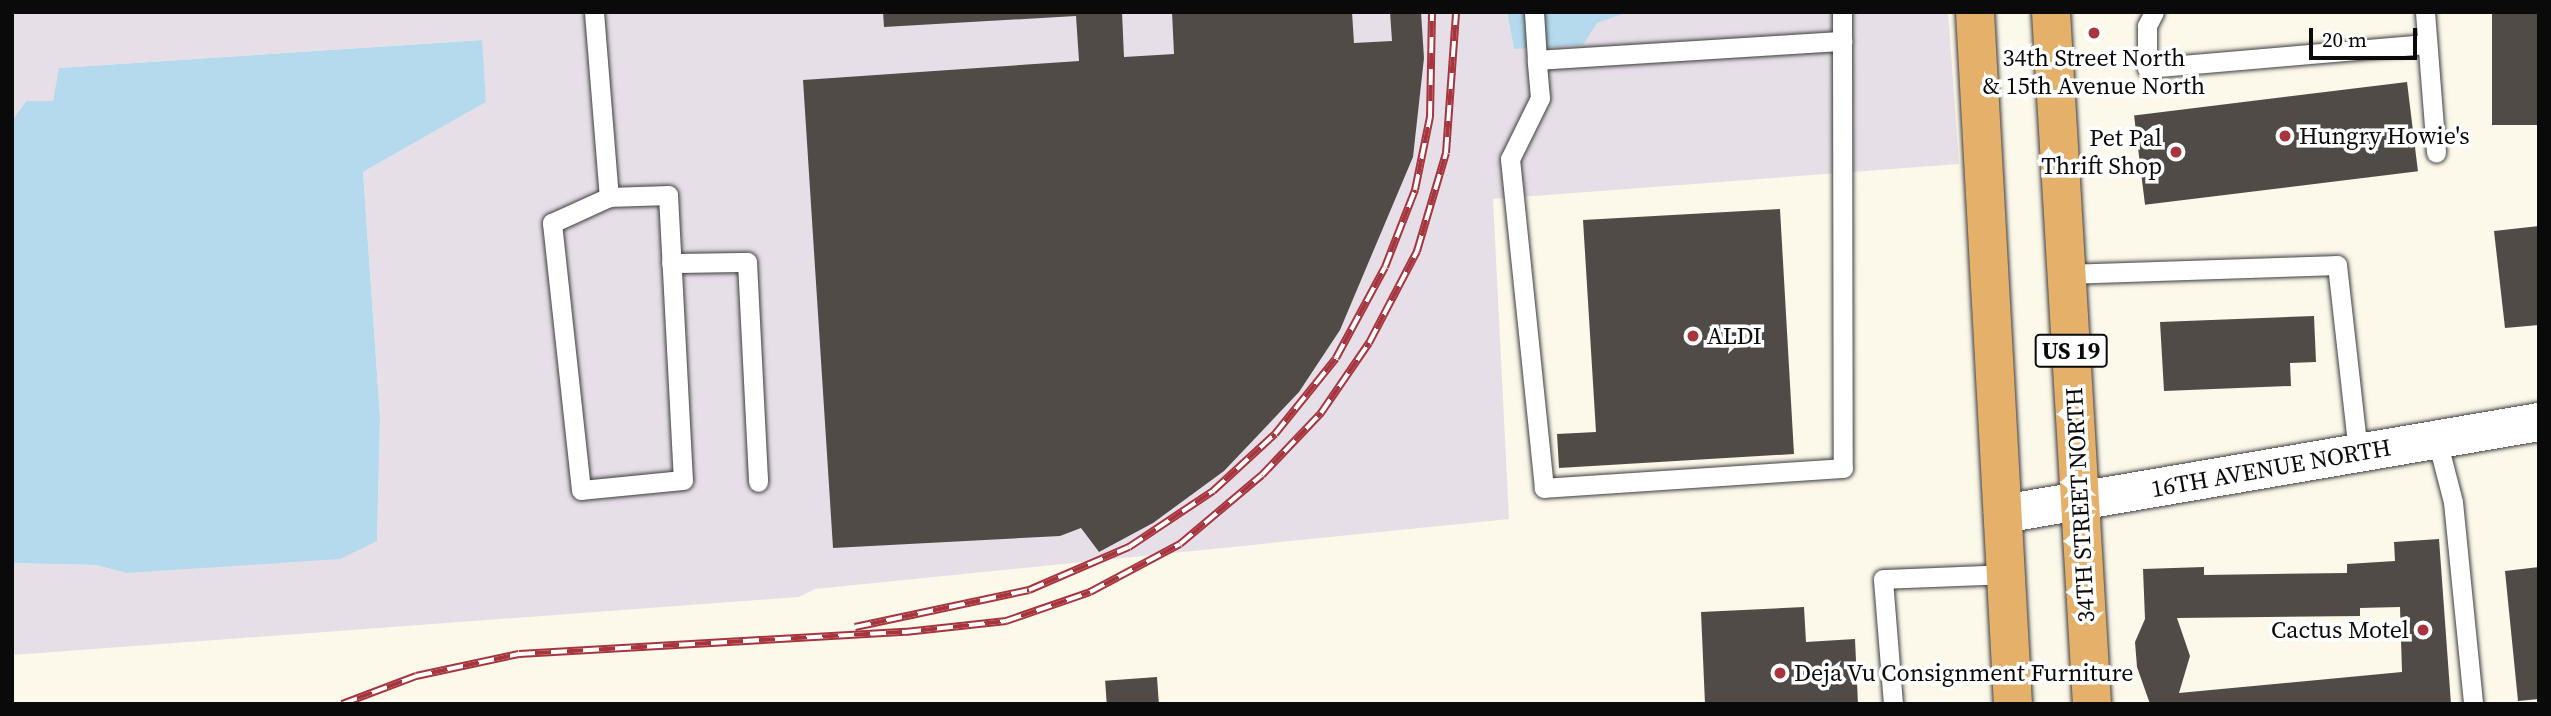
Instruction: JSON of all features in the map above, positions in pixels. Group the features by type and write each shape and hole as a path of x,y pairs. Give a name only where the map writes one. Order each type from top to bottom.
{"highway":[{"path":"1975,12 2013,704"},
{"name":"34TH STREET NORTH","path":"2052,12 2092,704"}],"street":[{"name":"16TH AVENUE NORTH","path":"2003,514 2539,422"}],"lane":[{"path":"594,12 609,197"},
{"path":"1534,12 1540,98 1510,159 1544,488 1843,468 1842,12"},
{"path":"2154,12 2147,26 2147,68 2426,44"},
{"path":"2425,12 2436,153"},
{"path":"1537,60 1842,41"},
{"path":"668,195 683,480 581,489 552,223 609,197 668,195"},
{"path":"671,263 747,262 758,482"},
{"path":"2067,274 2337,265 2358,453"},
{"path":"2437,440 2453,502 2473,704"},
{"path":"1893,704 1883,579 2006,574"}],"shaded area":[{"path":"12,12 1507,12 1514,49 1628,12 1948,12 1959,164 1493,199 1509,519 815,589 799,597 12,655 12,563 96,565 126,573 377,541 380,417 363,172 486,102 481,40 60,68 53,101 26,101 12,121"}],"water":[{"path":"1507,12 1628,12 1597,23 1583,45 1514,49"},
{"path":"482,40 486,102 363,172 380,417 377,541 340,559 126,573 96,565 12,563 12,121 26,101 53,101 59,68"}],"building":[{"path":"883,12 1122,12 1124,57 1174,54 1172,12 1352,12 1354,43 1392,41 1390,12 1421,12 1424,58 1413,157 1340,330 1299,392 1224,471 1153,523 1099,552 1081,528 1060,536 833,548 803,80 1079,61 1076,16 884,27"},
{"path":"2492,12 2539,12 2539,125 2492,125"},
{"path":"2407,82 2418,171 2145,205 2134,116"},
{"path":"1780,209 1794,454 1559,468 1557,434 1596,432 1583,220"},
{"path":"2539,226 2539,325 2505,328 2494,231"},
{"path":"2314,316 2316,362 2290,363 2291,386 2164,391 2160,322"},
{"name":"Cactus Motel","path":"2439,539 2451,704 2150,704 2137,667 2135,642 2145,619 2143,569 2204,567 2204,575 2347,573 2347,564 2395,561 2394,542","holes":["2400,607 2402,672 2179,693 2190,656 2177,618 2360,616 2360,608"]},
{"path":"2539,567 2539,699 2518,701 2505,571"},
{"name":"Deja Vu Consignment Furniture","path":"1804,607 1806,642 1855,639 1858,704 1705,704 1701,612"},
{"path":"1157,677 1159,704 1107,704 1105,681"}],"railway":[{"path":"855,627 1029,590 1129,547 1213,491 1275,434 1336,358 1385,267 1415,190 1430,117 1432,12"},
{"path":"342,704 416,676 519,654 905,632 1006,621 1090,592 1180,544 1262,475 1321,413 1369,343 1417,251 1446,153 1456,12"}],"place":[{"name":"34th Street North & 15th Avenue North","path":"2094,33"},
{"name":"Hungry Howie's","path":"2285,136"},
{"name":"Pet Pal Thrift Shop","path":"2176,152"},
{"name":"ALDI","path":"1693,336"},
{"name":"Cactus Motel","path":"2423,630"},
{"name":"Deja Vu Consignment Furniture","path":"1780,673"}]}
